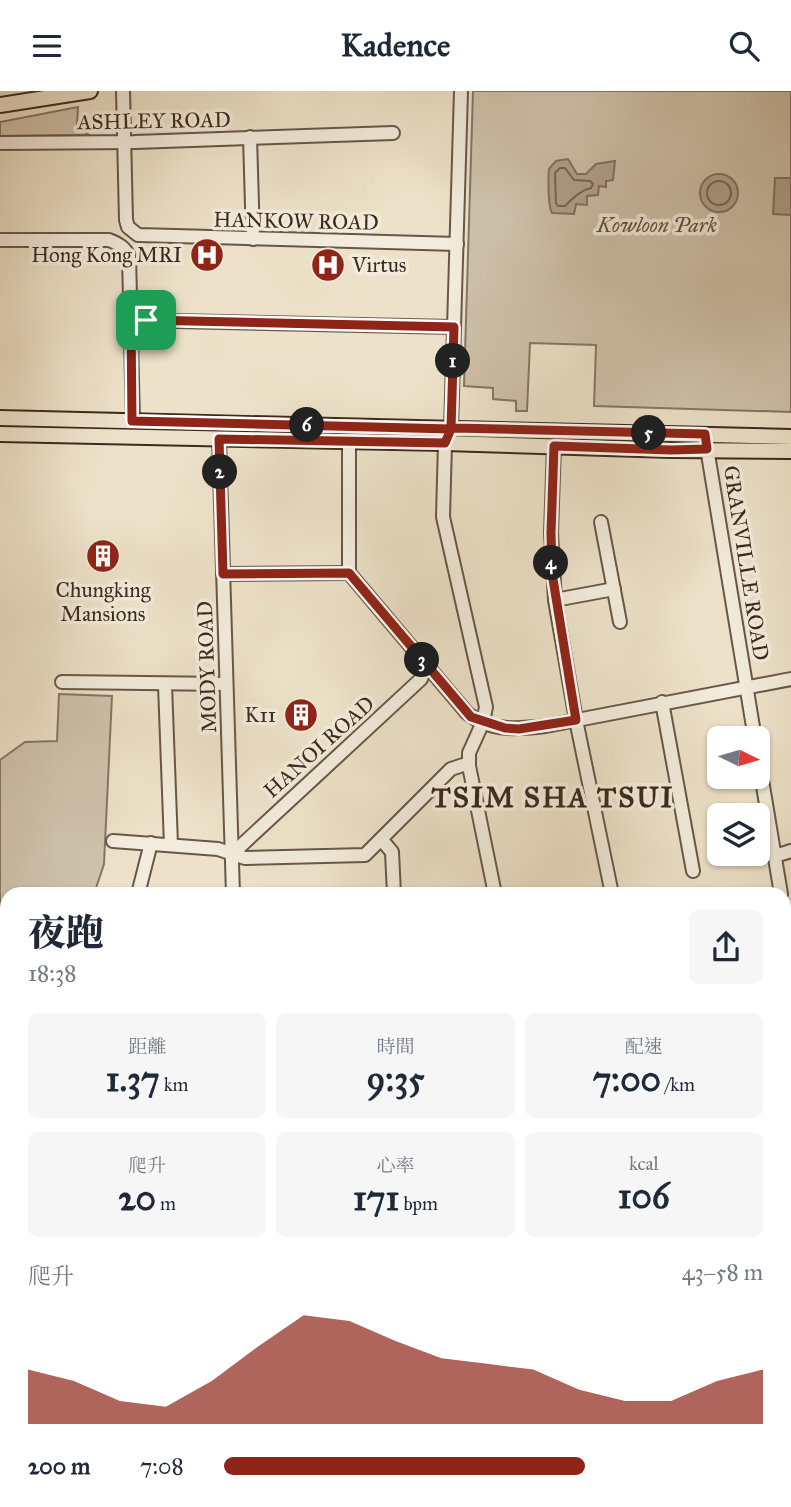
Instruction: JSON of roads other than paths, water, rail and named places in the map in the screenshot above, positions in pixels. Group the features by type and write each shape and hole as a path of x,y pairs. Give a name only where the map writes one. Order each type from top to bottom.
{"main road":[{"path":"0,104 90,91"},
{"path":"0,418 132,421 448,436 706,442 791,437"},
{"path":"0,434 349,441 448,436 554,446 671,450 706,442 791,451"}],"street":[{"path":"123,91 124,142"},
{"path":"461,91 454,327 443,517 486,707 483,722 471,745 469,767 494,887"},
{"name":"ASHLEY ROAD","path":"0,143 124,142 393,133"},
{"path":"250,138 253,239"},
{"name":"HANKOW ROAD","path":"124,142 126,220 134,233 145,236 457,244"},
{"path":"0,240 109,240 123,247 129,256 132,421"},
{"path":"131,320 454,327"},
{"name":"MODY ROAD","path":"219,439 233,887"},
{"path":"349,441 349,573 467,713 483,722 519,729 791,679"},
{"name":"GRANVILLE ROAD","path":"706,442 753,726"},
{"path":"554,446 551,533 555,600 576,720 611,887"},
{"path":"601,522 620,622"},
{"path":"223,574 349,573"},
{"path":"555,600 614,589"},
{"name":"HANOI ROAD","path":"232,854 421,680 426,665"},
{"path":"71,685 226,684"},
{"path":"165,685 171,845"},
{"path":"663,702 693,871"},
{"path":"113,841 218,849 245,858 365,855 450,769 463,765 469,767"},
{"path":"764,789 780,887"},
{"path":"381,839 392,852 394,887"},
{"path":"140,887 151,843"},
{"path":"775,856 791,851"}],"water":[{"path":"568,159 577,174 586,174 596,164 615,161 613,180 606,181 606,187 599,186 598,195 587,196 587,205 576,204 574,214 552,213 549,169 556,161"},
{"path":"719,174 732,180 738,193 732,206 719,212 706,206 700,193 706,180"},
{"path":"775,178 791,178 791,215 773,214"}],"place":[{"name":"Hong Kong MRI","path":"207,255"},
{"name":"Virtus","path":"328,265"},
{"name":"Chungking Mansions","path":"103,556"},
{"name":"K11","path":"301,715"}],"district":[{"name":"TSIM SHA TSUI","path":"553,797"}],"park label":[{"name":"Kowloon Park","path":"657,225"}]}
